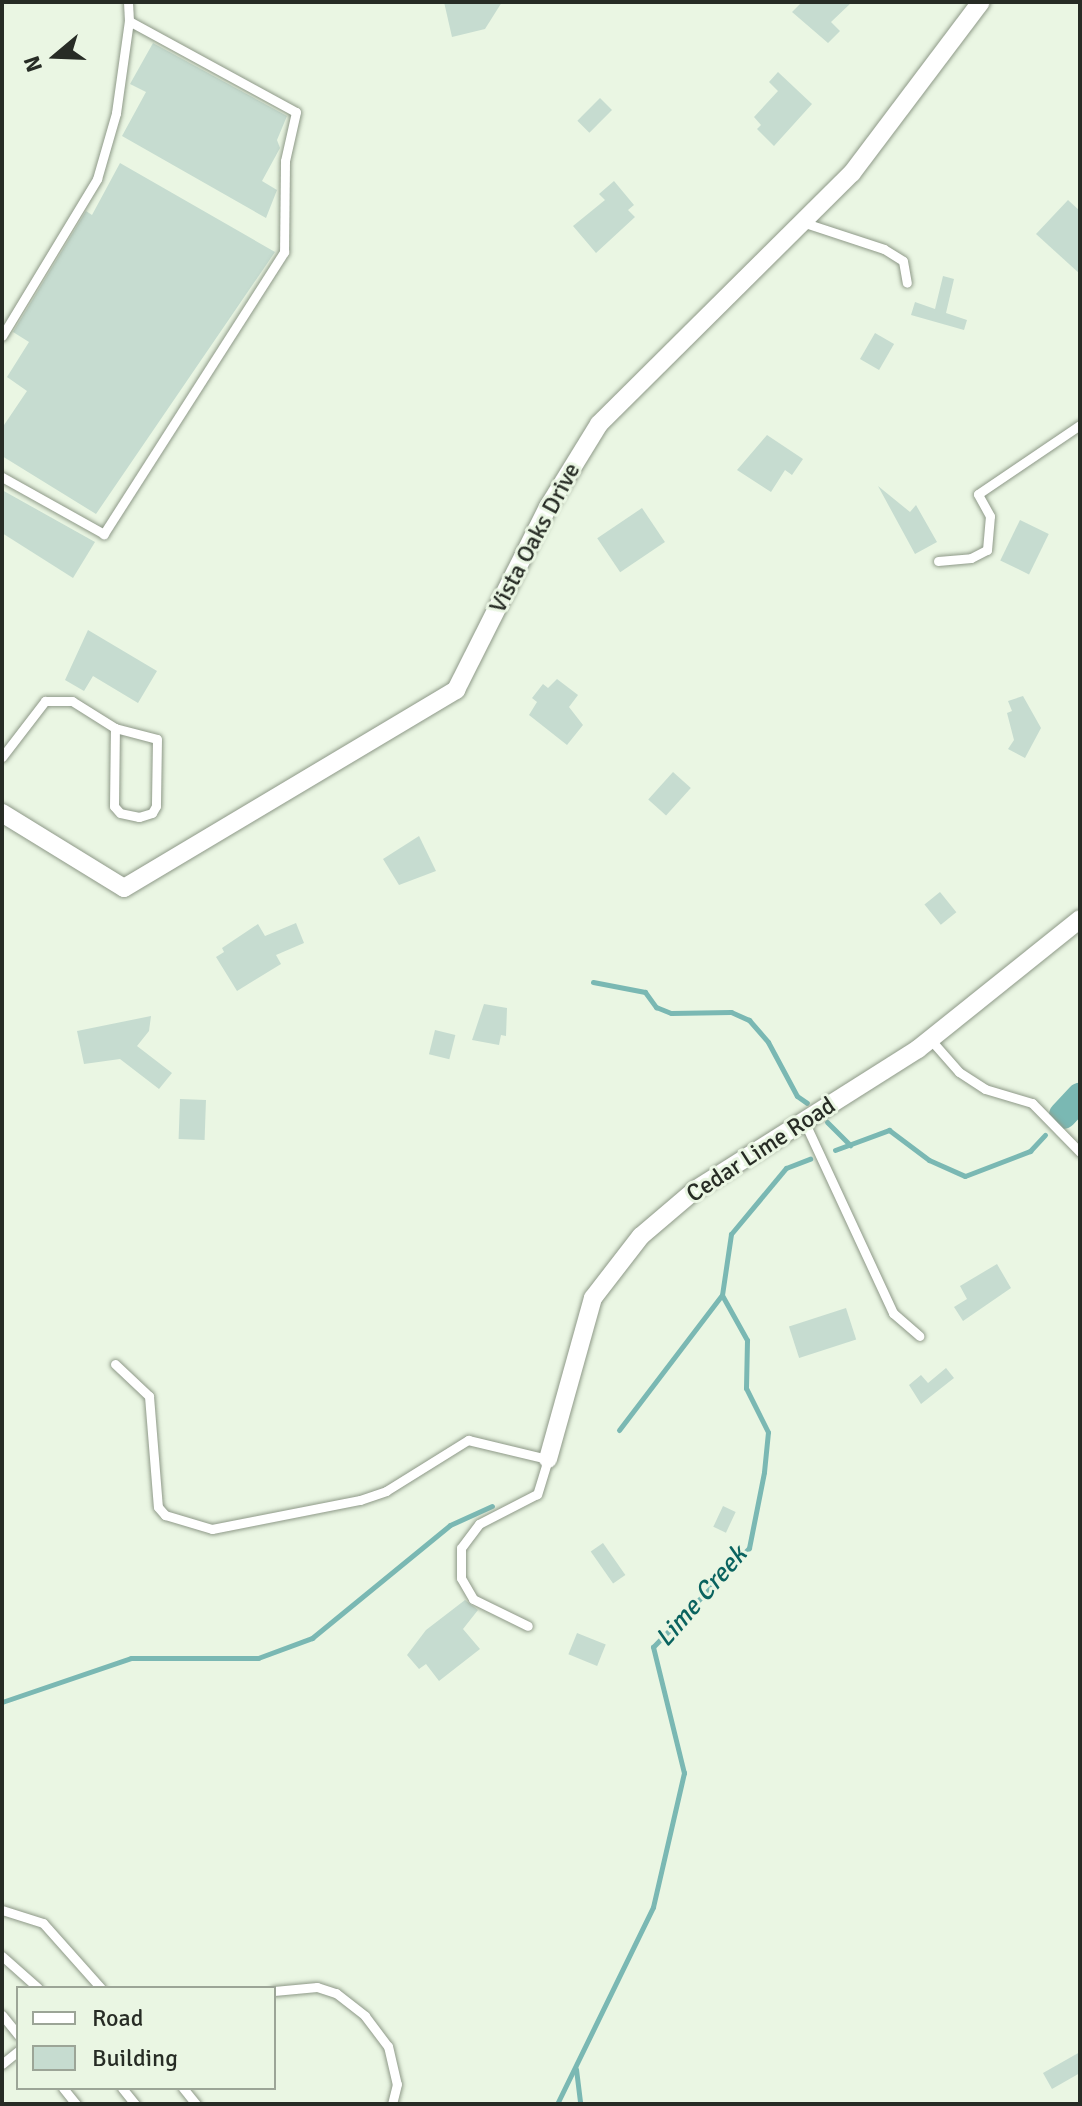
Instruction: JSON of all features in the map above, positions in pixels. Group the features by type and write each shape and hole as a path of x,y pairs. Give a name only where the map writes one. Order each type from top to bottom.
{"street":[{"name":"Vista Oaks Drive","path":"2,813 124,888 456,690 548,507 599,424 852,173 981,2"},
{"name":"Cedar Lime Road","path":"548,1459 593,1298 641,1236 684,1199 930,1039 1080,919"}],"lane":[{"path":"2,336 97,179 116,113 129,21 128,2"},
{"path":"2,477 104,534 284,252 285,161 296,112 129,21"},
{"path":"802,222 884,249 903,261 907,283"},
{"path":"938,561 971,558 987,550 990,516 978,494 1080,425"},
{"path":"2,757 38,707 56,698 72,701 115,728 157,739 152,813 139,817 120,813 114,806 115,728"},
{"path":"930,1039 959,1072 985,1089 1032,1103 1080,1152"},
{"path":"804,1121 893,1313 919,1336"},
{"path":"115,1364 149,1396 158,1507 165,1515 212,1529 360,1500 386,1491 468,1440 548,1459 537,1494 479,1524 461,1548 461,1578 473,1599 528,1626"},
{"path":"2,1910 43,1923 99,1986"},
{"path":"2,1956 36,1986"},
{"path":"276,1991 317,1987 336,1993 365,2016 388,2046 397,2084 392,2104"},
{"path":"2,2015 16,2032"},
{"path":"128,2090 135,2104"}],"building":[{"path":"444,2 502,2 485,29 452,37"},
{"path":"802,2 852,2 831,22 840,31 828,43 792,12"},
{"path":"153,43 287,116 277,140 280,148 262,181 277,190 266,218 122,136 146,92 130,84"},
{"path":"778,72 812,104 774,146 757,129 761,125 754,117 778,91 769,82"},
{"path":"600,98 612,110 589,133 577,121"},
{"path":"120,163 275,252 96,514 2,456 2,428 27,391 7,377 29,342 13,332 86,211 92,215"},
{"path":"614,181 634,205 628,210 635,217 596,253 573,226 605,200 599,194"},
{"path":"1068,200 1080,211 1080,274 1036,234"},
{"path":"943,276 954,279 946,313 967,320 964,330 911,315 915,302 935,309"},
{"path":"875,333 894,344 879,370 860,359"},
{"path":"767,435 803,459 792,475 785,470 771,492 737,470"},
{"path":"878,486 910,512 916,505 937,542 915,554"},
{"path":"2,490 95,542 73,578 2,533"},
{"path":"642,508 665,542 620,572 597,538"},
{"path":"1020,520 1049,534 1029,574 1000,560"},
{"path":"88,630 157,671 138,703 93,676 84,691 65,680"},
{"path":"557,679 578,695 569,707 583,725 567,745 529,715 537,702 532,698 543,684 548,688"},
{"path":"1023,696 1041,728 1025,758 1008,749 1014,740 1007,713 1012,711 1008,701"},
{"path":"673,772 691,788 666,816 648,799"},
{"path":"419,836 436,871 399,885 383,859"},
{"path":"940,892 956,912 941,925 924,905"},
{"path":"296,923 304,943 276,955 281,964 237,991 216,957 224,952 222,948 258,924 265,936"},
{"path":"484,1004 507,1008 506,1036 501,1035 499,1045 472,1040"},
{"path":"151,1016 149,1031 137,1046 172,1073 159,1089 120,1059 84,1064 77,1031"},
{"path":"435,1030 455,1035 449,1059 429,1054"},
{"path":"180,1099 206,1100 205,1140 179,1139"},
{"path":"997,1264 1011,1288 963,1321 954,1307 967,1299 960,1286"},
{"path":"846,1308 856,1339 799,1358 789,1327"},
{"path":"946,1368 954,1378 921,1404 909,1385 921,1375 928,1383"},
{"path":"723,1506 736,1512 726,1533 713,1527"},
{"path":"603,1543 625,1575 613,1584 591,1552"},
{"path":"465,1600 478,1610 463,1629 480,1649 439,1681 426,1664 419,1669 407,1655 426,1630"},
{"path":"577,1633 606,1645 597,1666 568,1654"},
{"path":"1080,2052 1080,2073 1052,2089 1043,2073"}],"waterway":[{"path":"593,982 645,992 656,1007 671,1013 731,1012 749,1020 768,1042 797,1096 807,1103"},
{"name":"Lime Creek","path":"1063,1115 1080,1097"},
{"path":"827,1122 850,1145"},
{"name":"Lime Creek","path":"835,1150 889,1130 929,1160 965,1176 1030,1151 1045,1135"},
{"name":"Lime Creek","path":"557,2104 653,1907 684,1773 653,1647 749,1548 764,1472 768,1432 746,1388 747,1340 722,1295 731,1234 786,1168 810,1159"},
{"path":"619,1430 722,1295"},
{"path":"2,1702 131,1658 258,1658 312,1638 450,1525 492,1506"},
{"path":"576,2069 580,2104"}]}
